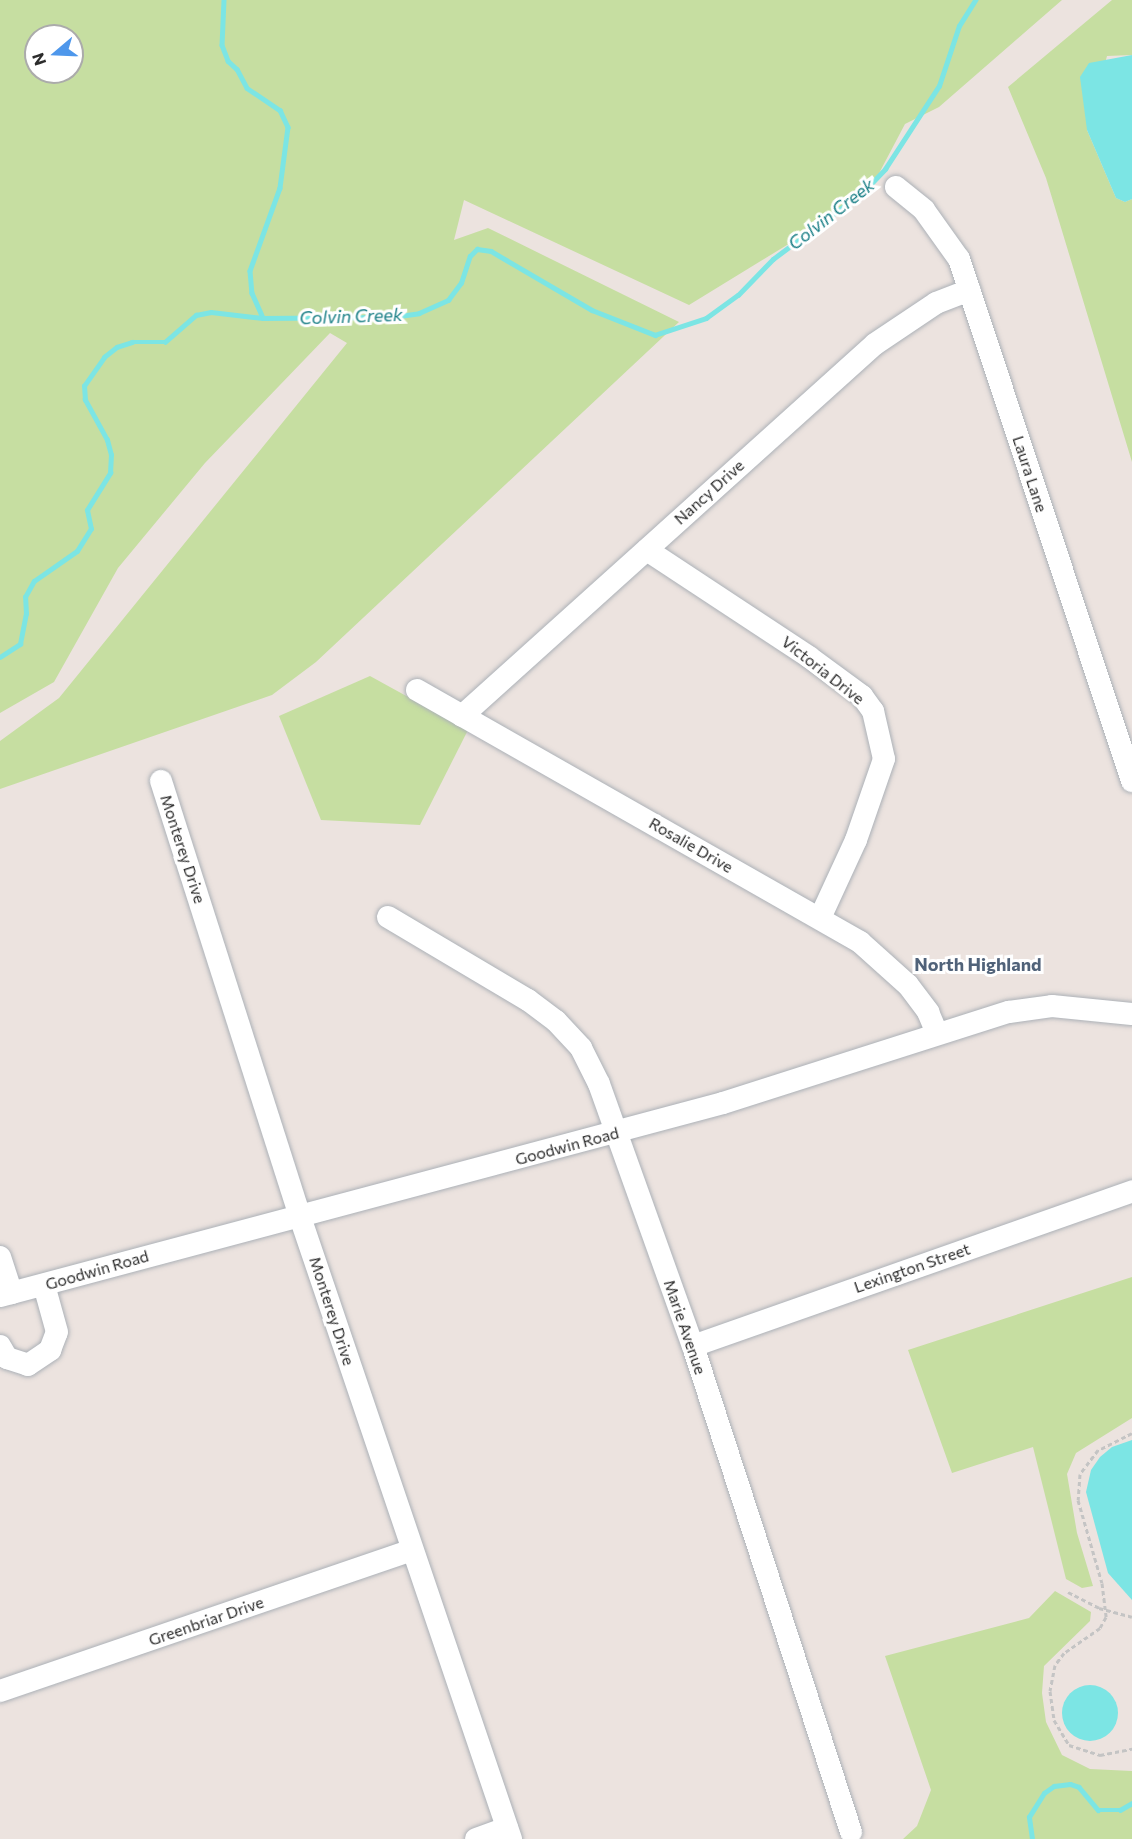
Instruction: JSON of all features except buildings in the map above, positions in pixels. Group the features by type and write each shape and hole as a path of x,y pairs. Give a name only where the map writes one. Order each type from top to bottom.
{"street":[{"name":"Laura Lane","path":"896,187 924,210 949,239 970,290 1132,781"},
{"name":"Nancy Drive","path":"462,716 875,344 936,303 970,290"},
{"name":"Victoria Drive","path":"646,550 809,657 862,696 873,711 884,759 882,769 856,840 820,918"},
{"name":"Rosalie Drive","path":"417,690 820,918 886,960 928,1012 937,1033"},
{"name":"Monterey Drive","path":"161,781 299,1214 509,1834"},
{"name":"Marie Avenue","path":"388,917 528,1000 556,1021 580,1048 618,1132 693,1346 851,1832"},
{"name":"Goodwin Road","path":"6,1295 299,1214 413,1189 814,1077 937,1033 1009,1012 1052,1006 1132,1013"},
{"name":"Lexington Street","path":"693,1346 1132,1191"},
{"path":"0,1257 6,1295"},
{"path":"0,1346 7,1358 28,1365 50,1350 57,1332 44,1285"},
{"name":"Greenbriar Drive","path":"0,1691 411,1550"},
{"path":"476,1839 509,1834"}],"path":[{"path":"1132,1433 1092,1456 1078,1485 1081,1515 1107,1611 1100,1628 1075,1644 1055,1665 1050,1678 1051,1708 1060,1734 1079,1751 1100,1755 1132,1749"},
{"path":"1068,1592 1107,1611 1132,1617"}],"green space":[{"path":"0,0 1062,0 939,107 905,124 867,196 689,305 464,200 454,240 488,228 679,322 316,662 272,695 0,789 0,741 59,698 347,343 330,333 205,463 118,568 54,682 0,713"},
{"path":"1112,0 1132,0 1132,55 1107,56 1087,130 1116,198 1125,202 1132,199 1132,462 1046,178 1008,87"},
{"path":"370,676 468,730 420,825 321,820 279,716"},
{"path":"1132,1277 1132,1418 1076,1453 1067,1474 1077,1533 1093,1586 1082,1588 1066,1579 1033,1447 952,1473 908,1350"},
{"path":"1055,1591 1091,1612 1090,1621 1044,1666 1042,1693 1046,1722 1062,1755 1090,1769 1132,1771 1132,1839 903,1839 917,1826 931,1790 885,1656 1029,1618"}],"water":[{"path":"1132,55 1132,199 1125,202 1116,198 1087,130 1080,77 1089,63"},
{"path":"1132,1440 1132,1600 1108,1573 1086,1492 1091,1470 1100,1457 1112,1447"},
{"path":"1090,1685 1101,1687 1110,1693 1116,1702 1118,1713 1116,1724 1110,1733 1101,1739 1090,1741 1079,1739 1070,1733 1064,1724 1062,1713 1064,1702 1070,1693 1079,1687"}],"waterway":[{"path":"224,0 222,45 228,61 237,69 247,88 280,110 288,127 280,188 250,271 252,293 263,318"},
{"name":"Colvin Creek","path":"0,657 20,644 26,614 25,597 34,581 77,551 91,529 87,510 110,473 111,455 107,440 85,400 84,386 104,357 117,347 132,342 165,342 196,315 211,312 263,318 392,317 419,313 448,300 461,283 470,256 477,249 491,251 592,310 655,335 706,318 738,295 773,259 863,192 885,169 939,86 959,26 975,0"},
{"path":"1032,1839 1029,1817 1044,1793 1054,1786 1070,1784 1079,1787 1098,1810 1120,1810 1132,1803"}],"district":[{"name":"North Highland","path":"978,964"}]}
